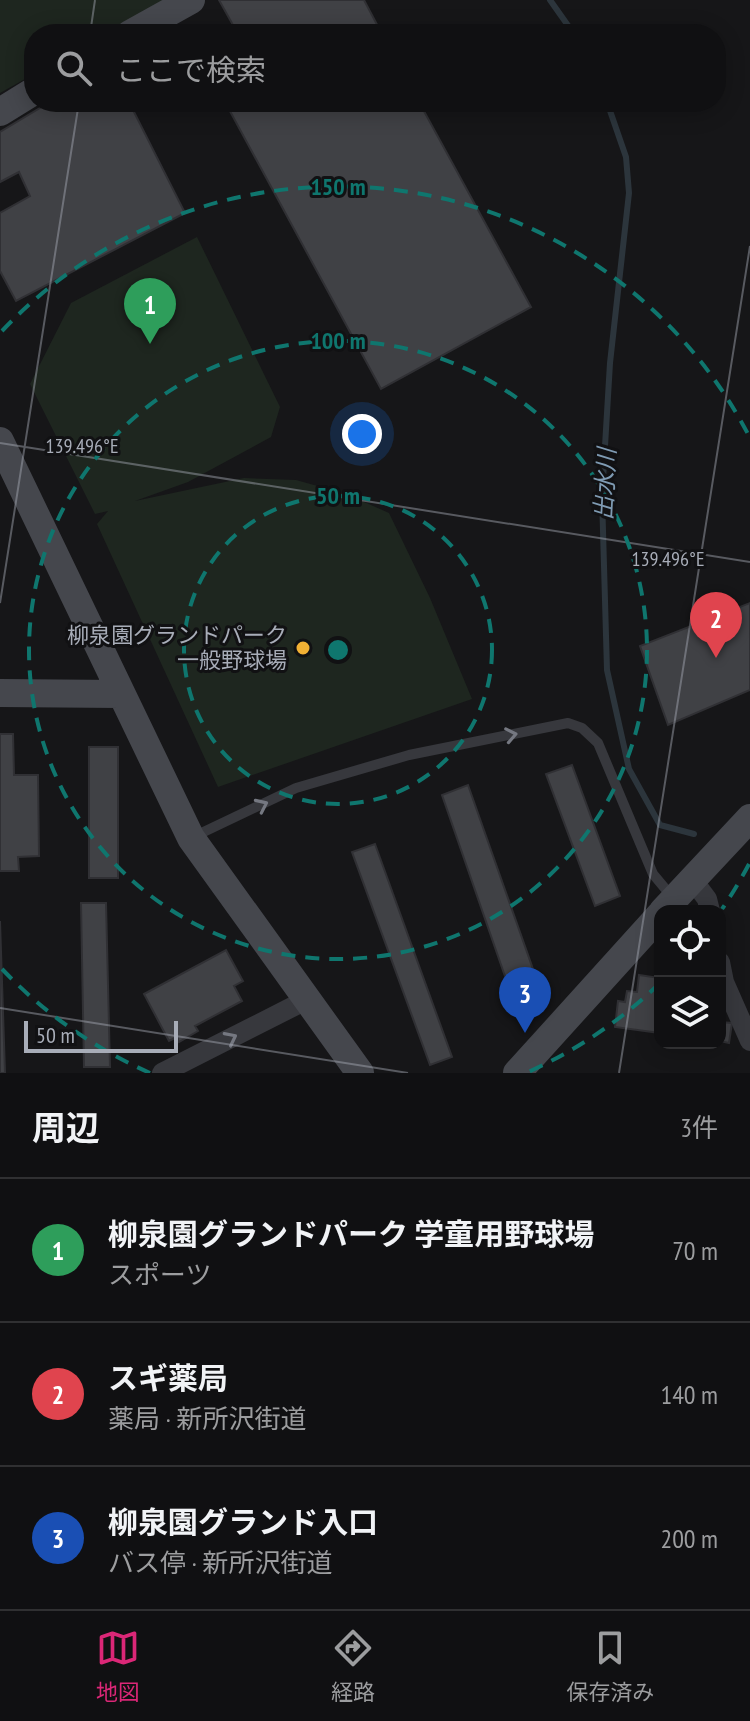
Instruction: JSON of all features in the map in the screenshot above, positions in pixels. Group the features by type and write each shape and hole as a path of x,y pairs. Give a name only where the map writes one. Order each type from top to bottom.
{"street":[{"path":"148,24 191,0"},
{"path":"0,112 24,97"},
{"path":"0,441 191,838 360,1073"},
{"path":"0,693 120,694"},
{"path":"517,1073 750,818"},
{"path":"672,901 707,899 708,905"},
{"path":"723,977 750,1041"},
{"path":"162,1073 308,999"}],"lane":[{"path":"191,838 296,788 409,755 568,723 582,728 598,743 653,874 672,901"}],"shaded area":[{"path":"0,0 167,0 124,24 24,24 24,80 0,93"},
{"name":"柳泉園グランドパーク 一般野球場","path":"197,237 280,407 271,437 188,482 135,501 244,478 296,480 346,494 389,513 430,598 472,699 218,787 97,524 108,511 95,514 30,384 71,303"}],"building":[{"path":"219,0 364,0 377,24 232,24"},
{"path":"33,112 134,112 185,213 16,301 0,271 0,213 30,196 19,172 0,182 0,132"},
{"path":"230,112 424,112 531,307 381,389"},
{"path":"750,603 750,690 668,725 640,646"},
{"path":"0,734 13,734 14,775 38,775 39,856 18,857 19,871 0,871"},
{"path":"89,747 118,747 118,878 89,878"},
{"path":"572,765 620,896 595,906 546,774"},
{"path":"468,785 534,972 507,982 442,795"},
{"path":"375,844 452,1057 430,1065 352,852"},
{"path":"81,903 106,903 110,1067 84,1067"},
{"path":"0,921 5,1073 0,1073"},
{"path":"226,950 243,981 234,986 242,1001 195,1026 198,1031 179,1042 177,1037 169,1041 144,994"},
{"path":"639,975 654,977 654,1032 615,1027 618,1001 625,1002 627,991 637,992"},
{"path":"726,1022 732,1023 729,1043 726,1042"}],"waterway":[{"name":"出水川","path":"550,0 567,24"},
{"name":"出水川","path":"610,112 626,157 629,193 610,363 602,496 607,670 629,769 660,825 694,834"}],"place":[{"name":"柳泉園グランドパーク 学童用野球場","path":"150,344"},
{"name":"柳泉園グランドパーク 一般野球場","path":"303,648"},
{"name":"スギ薬局","path":"716,658"},
{"name":"柳泉園グランド入口","path":"525,1033"}]}
